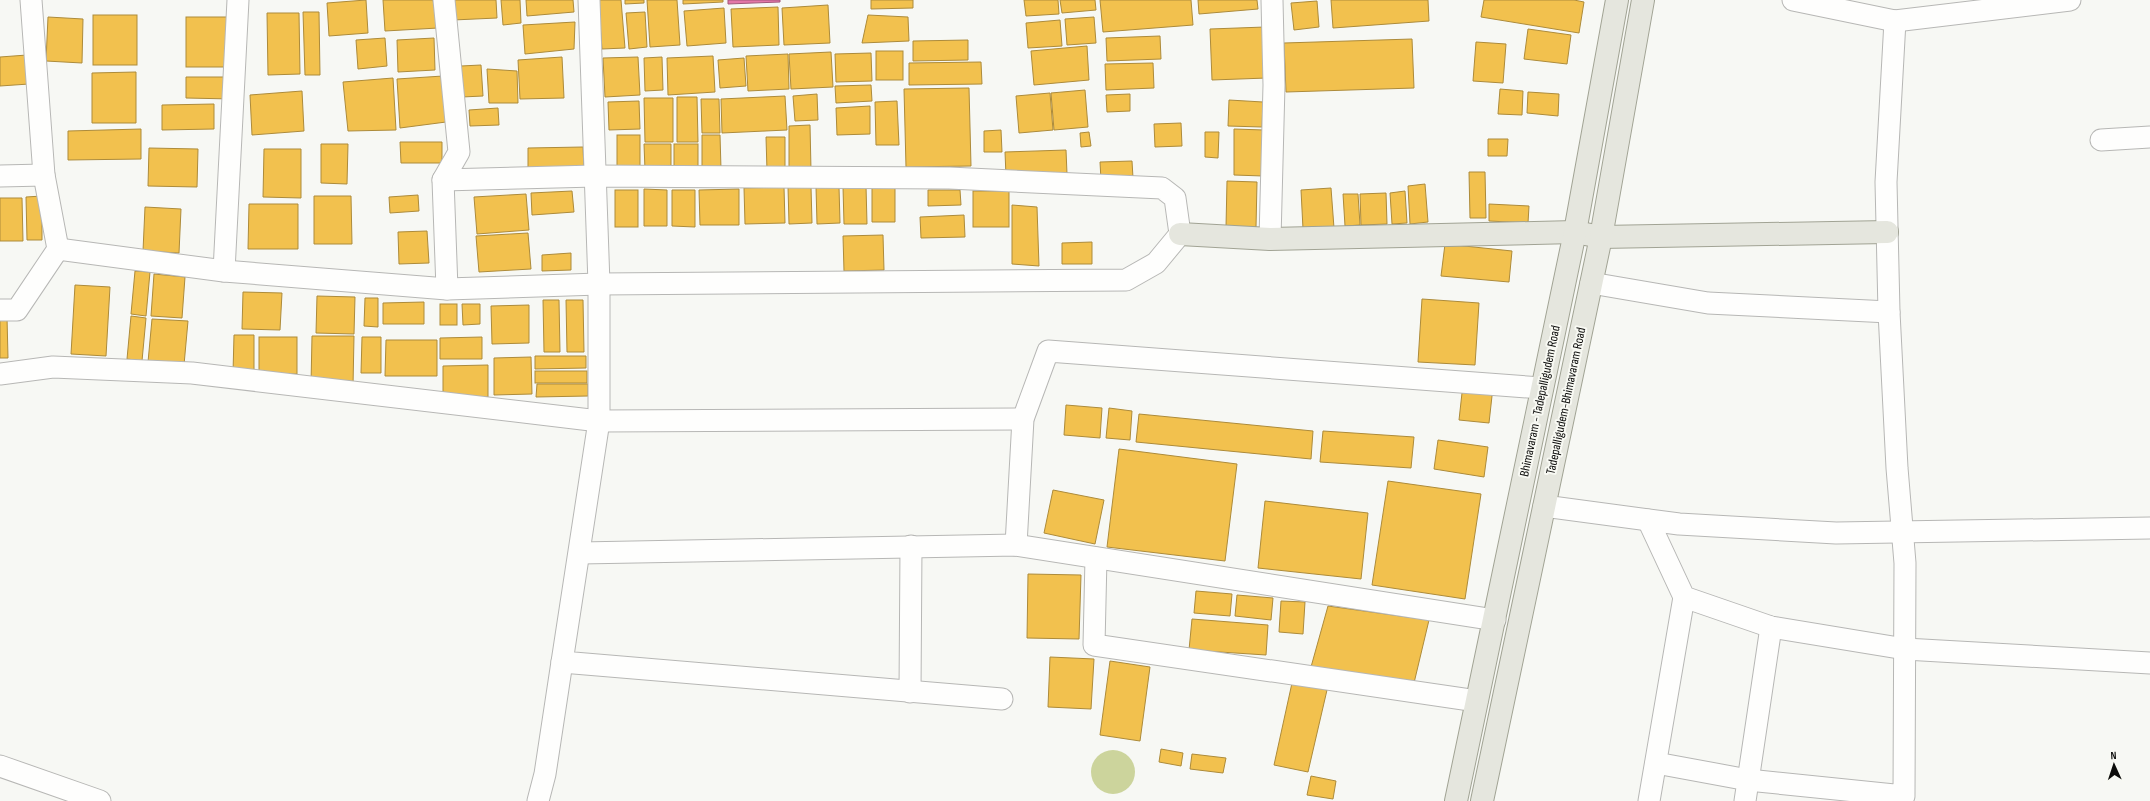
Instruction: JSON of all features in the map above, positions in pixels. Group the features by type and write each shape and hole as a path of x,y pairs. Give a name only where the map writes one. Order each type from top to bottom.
{"main road":[{"name":"Bhimavaram - Tadepalligudem Road","path":"1456,801 1495,620 1541,388 1557,321 1575,232 1617,0"},
{"name":"Tadepalligudem-Bhimavaram Road","path":"1482,801 1601,237 1637,1"},
{"path":"1180,234 1270,239 1575,232 1601,237 1887,232"},
{"path":"1557,321 1582,326"}],"street":[{"path":"0,310 18,310 58,249 44,175 31,0"},
{"path":"224,271 238,0"},
{"path":"444,0 459,152 443,180 448,289"},
{"path":"538,801 545,774 580,552 598,421 599,284 589,0"},
{"path":"1270,239 1274,86 1272,0"},
{"path":"1793,0 1894,21 2070,0"},
{"path":"1656,762 1748,780 1904,796 1905,563 1897,468 1888,312 1886,182 1894,21"},
{"path":"2101,140 2150,137"},
{"path":"0,176 44,175"},
{"path":"58,249 224,271 448,289 599,284 1126,280 1156,263 1180,234 1175,198 1162,188 949,178 595,176 443,180"},
{"path":"1591,283 1708,303 1888,312"},
{"path":"1016,545 1023,419 1048,351 1541,388"},
{"path":"0,374 53,367 192,373 598,421 1023,419"},
{"path":"1544,506 1678,524 1836,533 2150,528"},
{"path":"1648,520 1684,597 1649,801"},
{"path":"580,552 1016,545 1495,620"},
{"path":"910,692 911,546"},
{"path":"1096,558 1094,644 1477,701"},
{"path":"1684,597 1770,627 1904,649 2150,663"},
{"path":"1745,801 1770,627"},
{"path":"562,662 1002,700"},
{"path":"0,766 100,801"}],"shaded area":[{"path":"1109,750 1117,750 1129,756 1135,768 1135,776 1129,788 1117,794 1109,794 1097,788 1091,776 1091,768 1097,756"}],"building: Homes":[{"path":"366,0 368,33 329,36 327,3"},
{"path":"383,0 433,0 438,28 385,31"},
{"path":"452,0 496,0 497,18 453,20"},
{"path":"501,0 520,0 521,23 503,25"},
{"path":"526,0 573,0 574,12 527,16"},
{"path":"598,0 621,0 625,48 602,49"},
{"path":"625,0 644,0 644,3 625,4"},
{"path":"647,0 677,0 680,45 650,47"},
{"path":"683,0 723,0 723,2 683,4"},
{"path":"871,0 913,0 913,8 871,9"},
{"path":"1024,0 1058,0 1059,14 1026,16"},
{"path":"1060,0 1095,0 1096,10 1062,13"},
{"path":"1100,0 1191,0 1193,25 1103,32"},
{"path":"1198,0 1257,0 1258,9 1199,14"},
{"path":"1331,0 1428,0 1429,21 1333,28"},
{"path":"1484,0 1574,0 1584,2 1579,33 1481,17"},
{"path":"1317,1 1319,27 1294,30 1291,3"},
{"path":"828,5 830,43 784,45 782,8"},
{"path":"778,7 779,45 733,47 731,9"},
{"path":"724,8 726,43 687,46 684,11"},
{"path":"303,12 319,12 320,75 305,75"},
{"path":"645,12 647,47 629,49 626,13"},
{"path":"267,13 299,13 300,74 268,75"},
{"path":"93,15 137,15 137,65 93,65"},
{"path":"868,15 908,17 909,41 862,43"},
{"path":"48,17 83,19 82,63 46,61"},
{"path":"186,17 230,17 230,67 186,67"},
{"path":"1094,17 1096,43 1067,45 1065,19"},
{"path":"1060,20 1062,46 1028,48 1026,23"},
{"path":"575,22 574,49 525,54 523,25"},
{"path":"1265,27 1267,78 1212,80 1210,29"},
{"path":"1528,29 1571,35 1567,64 1524,59"},
{"path":"1160,36 1161,59 1107,61 1106,38"},
{"path":"385,38 387,66 358,69 356,40"},
{"path":"434,38 435,70 398,72 397,40"},
{"path":"1412,39 1414,88 1286,92 1284,43"},
{"path":"968,40 968,60 913,61 913,41"},
{"path":"1476,42 1506,44 1503,83 1473,81"},
{"path":"1087,46 1089,80 1034,85 1031,51"},
{"path":"876,51 903,51 903,80 876,80"},
{"path":"831,52 833,87 791,89 789,54"},
{"path":"871,53 872,81 836,82 835,54"},
{"path":"788,54 789,89 748,91 746,56"},
{"path":"27,55 29,84 0,86 0,57"},
{"path":"713,56 715,92 668,95 667,58"},
{"path":"562,57 564,98 520,99 518,60"},
{"path":"638,57 640,95 605,97 603,58"},
{"path":"662,57 663,90 645,91 644,58"},
{"path":"744,58 746,86 720,88 718,60"},
{"path":"981,62 982,84 909,85 909,63"},
{"path":"1153,63 1154,88 1106,90 1105,64"},
{"path":"481,65 483,96 462,97 461,66"},
{"path":"487,69 517,71 518,103 489,103"},
{"path":"136,72 136,123 92,123 92,73"},
{"path":"443,76 446,122 400,128 397,79"},
{"path":"186,77 232,77 232,99 186,98"},
{"path":"393,78 396,130 348,131 343,82"},
{"path":"871,85 872,101 836,103 835,86"},
{"path":"969,88 971,166 906,167 904,89"},
{"path":"1500,89 1523,91 1522,115 1498,114"},
{"path":"1085,90 1088,127 1054,130 1051,93"},
{"path":"302,91 304,131 252,135 250,95"},
{"path":"1528,92 1559,94 1558,116 1527,113"},
{"path":"1050,93 1053,130 1019,133 1016,96"},
{"path":"817,94 818,120 795,121 793,96"},
{"path":"1130,94 1130,111 1107,112 1106,95"},
{"path":"785,96 787,130 722,133 721,99"},
{"path":"677,97 697,97 698,142 677,142"},
{"path":"644,98 673,98 673,142 645,142"},
{"path":"701,99 719,99 720,133 702,133"},
{"path":"1229,100 1263,102 1262,127 1228,126"},
{"path":"639,101 640,129 609,130 608,102"},
{"path":"897,101 899,145 876,145 875,102"},
{"path":"214,104 214,129 162,130 162,105"},
{"path":"870,106 870,134 837,135 836,108"},
{"path":"498,108 499,125 470,126 469,110"},
{"path":"1181,123 1182,146 1155,147 1154,124"},
{"path":"810,125 811,170 789,171 789,126"},
{"path":"141,129 141,159 68,160 68,131"},
{"path":"1234,129 1264,130 1263,176 1234,175"},
{"path":"1001,130 1002,152 984,152 984,131"},
{"path":"1089,132 1091,146 1081,147 1080,133"},
{"path":"1205,132 1219,132 1218,158 1205,157"},
{"path":"617,135 640,135 640,171 617,171"},
{"path":"702,135 720,135 721,169 702,170"},
{"path":"766,137 785,137 785,171 767,171"},
{"path":"1488,139 1508,139 1507,156 1488,156"},
{"path":"400,142 442,142 442,163 401,163"},
{"path":"321,144 348,144 347,184 321,183"},
{"path":"644,144 671,144 671,170 645,170"},
{"path":"674,144 698,144 698,170 674,170"},
{"path":"583,147 584,170 528,170 528,148"},
{"path":"149,148 198,149 197,187 148,186"},
{"path":"264,149 301,149 301,198 263,197"},
{"path":"1066,150 1067,174 1006,176 1005,152"},
{"path":"1132,161 1133,178 1101,180 1100,162"},
{"path":"1469,172 1485,172 1486,218 1470,218"},
{"path":"1227,181 1257,182 1256,227 1226,227"},
{"path":"1425,184 1428,222 1410,224 1408,186"},
{"path":"872,185 895,186 895,222 872,222"},
{"path":"866,186 867,224 844,224 843,187"},
{"path":"784,187 785,223 745,224 744,188"},
{"path":"788,187 811,187 812,223 789,224"},
{"path":"816,187 839,187 840,223 817,224"},
{"path":"1331,188 1334,228 1303,229 1301,190"},
{"path":"644,189 667,190 667,226 644,226"},
{"path":"739,189 739,225 700,225 699,190"},
{"path":"615,190 638,190 638,227 615,227"},
{"path":"672,190 695,190 695,227 672,226"},
{"path":"928,190 960,190 961,205 928,206"},
{"path":"572,191 574,212 532,215 531,193"},
{"path":"973,191 1009,191 1009,227 973,227"},
{"path":"1405,191 1407,223 1392,224 1390,193"},
{"path":"1386,193 1387,224 1361,225 1360,194"},
{"path":"526,194 529,230 477,234 474,197"},
{"path":"1343,194 1358,194 1360,225 1345,226"},
{"path":"418,195 419,211 390,213 389,197"},
{"path":"42,196 42,240 27,240 26,197"},
{"path":"314,196 351,196 352,244 314,244"},
{"path":"0,198 22,198 23,241 0,241"},
{"path":"249,204 298,204 298,249 248,249"},
{"path":"1489,204 1529,206 1528,223 1489,221"},
{"path":"1012,205 1037,207 1039,266 1012,264"},
{"path":"145,207 181,209 179,253 143,251"},
{"path":"964,215 965,237 921,238 920,217"},
{"path":"427,231 429,263 399,264 398,232"},
{"path":"528,233 531,269 479,272 476,236"},
{"path":"883,235 884,270 844,271 843,236"},
{"path":"1092,242 1092,264 1062,264 1062,243"},
{"path":"1445,244 1512,251 1509,282 1441,276"},
{"path":"571,253 571,270 542,271 542,255"},
{"path":"135,271 150,272 146,316 131,314"},
{"path":"154,274 185,277 182,318 151,316"},
{"path":"75,285 110,287 106,356 71,354"},
{"path":"243,292 282,293 280,330 242,329"},
{"path":"317,296 355,297 354,334 316,333"},
{"path":"365,298 378,298 378,327 364,326"},
{"path":"1422,299 1479,303 1475,365 1418,362"},
{"path":"543,300 559,300 560,352 544,352"},
{"path":"566,300 583,300 584,352 567,352"},
{"path":"424,302 424,324 383,324 383,303"},
{"path":"440,304 457,304 457,325 440,325"},
{"path":"462,304 480,304 480,324 463,325"},
{"path":"529,305 529,343 492,344 491,306"},
{"path":"131,316 146,318 142,361 127,359"},
{"path":"0,317 7,317 8,358 0,358"},
{"path":"152,319 188,321 184,365 148,362"},
{"path":"234,335 254,335 254,373 233,373"},
{"path":"312,336 354,336 353,386 311,385"},
{"path":"259,337 297,337 297,374 259,374"},
{"path":"362,337 381,337 381,373 361,373"},
{"path":"482,337 482,359 440,359 440,338"},
{"path":"386,340 437,340 437,376 385,376"},
{"path":"535,356 586,356 586,368 535,369"},
{"path":"531,357 532,394 494,395 494,358"},
{"path":"488,365 488,397 443,398 443,366"},
{"path":"535,371 587,371 587,383 535,383"},
{"path":"537,384 588,384 588,396 536,397"},
{"path":"1463,384 1493,387 1489,423 1459,420"},
{"path":"1066,405 1102,408 1100,438 1064,435"},
{"path":"1109,408 1132,411 1130,440 1106,438"},
{"path":"1139,414 1313,431 1311,459 1136,442"},
{"path":"1323,431 1414,437 1411,468 1320,462"},
{"path":"1438,440 1488,447 1484,477 1434,469"},
{"path":"1119,449 1237,464 1225,561 1107,547"},
{"path":"1388,481 1481,494 1465,599 1372,585"},
{"path":"1053,490 1104,500 1095,544 1044,533"},
{"path":"1265,501 1368,513 1361,579 1258,568"},
{"path":"1028,574 1081,575 1079,639 1027,638"},
{"path":"1196,591 1232,594 1230,616 1194,613"},
{"path":"1237,595 1273,598 1271,620 1235,616"},
{"path":"1281,601 1305,602 1303,634 1279,632"},
{"path":"1328,606 1429,620 1414,683 1311,667"},
{"path":"1192,619 1268,625 1266,655 1189,650"},
{"path":"1050,657 1094,659 1091,709 1048,707"},
{"path":"1110,661 1150,667 1140,741 1100,735"},
{"path":"1292,683 1327,690 1308,772 1274,765"},
{"path":"1161,749 1183,753 1181,766 1159,762"},
{"path":"1192,754 1226,758 1223,773 1190,769"},
{"path":"1311,776 1336,781 1333,799 1307,795"}],"building: Health":[{"path":"728,0 780,0 780,2 728,4"}]}
